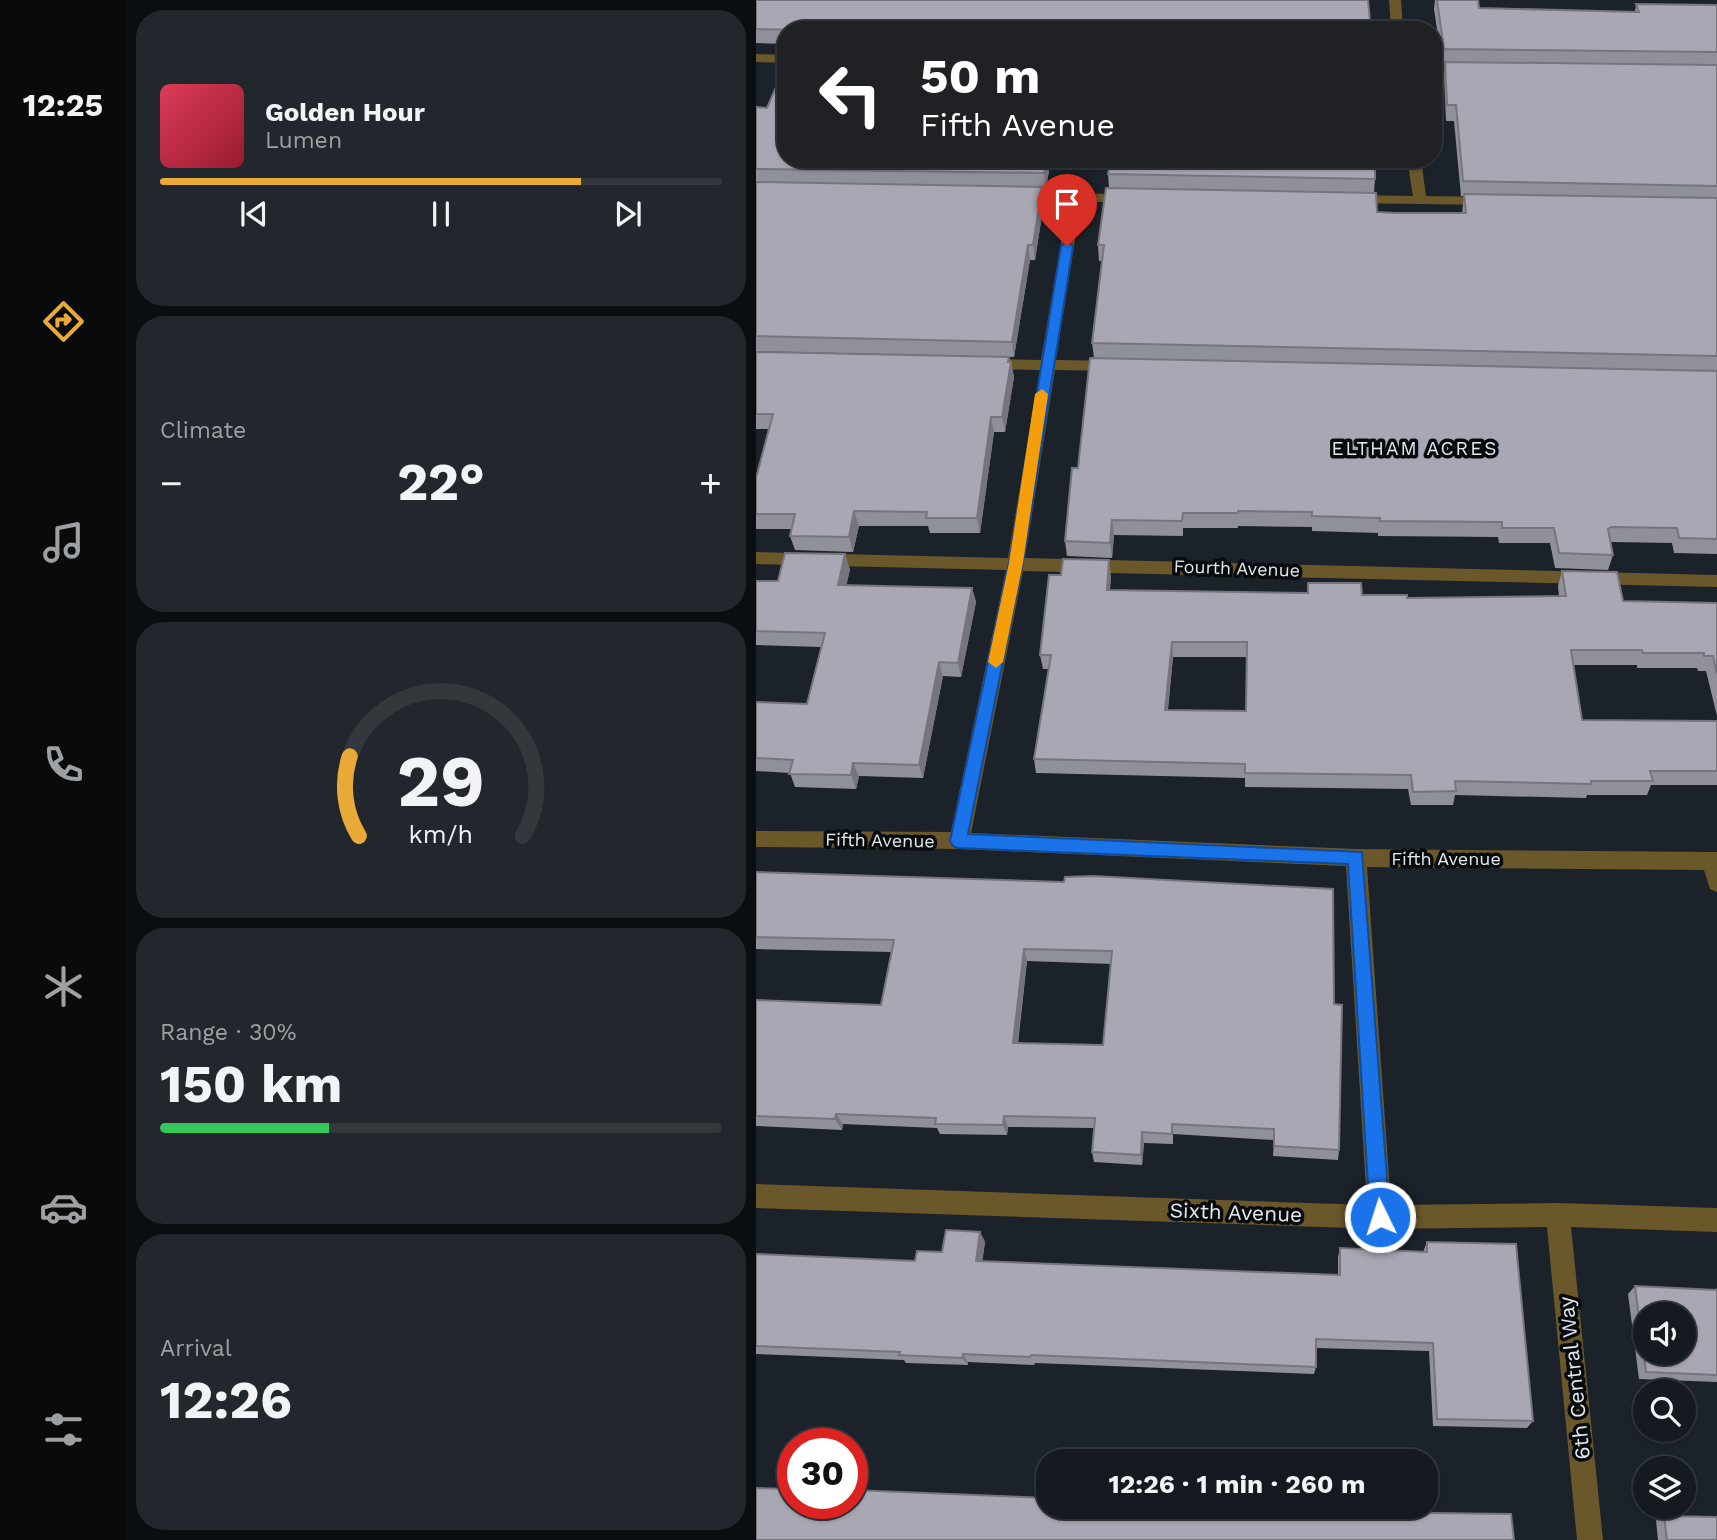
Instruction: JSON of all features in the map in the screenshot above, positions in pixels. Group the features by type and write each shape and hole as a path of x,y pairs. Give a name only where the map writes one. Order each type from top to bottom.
{"street":[{"path":"1395,0 1396,21"},
{"path":"756,58 777,59"},
{"path":"1442,71 1487,72"},
{"path":"1415,168 1420,200"},
{"path":"1006,197 1144,198"},
{"path":"958,841 1016,563 1075,198"},
{"path":"1338,199 1501,202"},
{"path":"977,363 1130,367"},
{"name":"Fourth Avenue","path":"756,558 1717,581"},
{"name":"Fifth Avenue","path":"756,839 958,841 1356,858 1715,861"},
{"path":"1356,858 1380,1217"},
{"path":"1715,861 1717,883"},
{"name":"Sixth Avenue","path":"756,1196 1380,1217 1558,1215 1717,1220"},
{"name":"6th Central Way","path":"1558,1215 1590,1540"}],"building":[{"path":"756,0 1368,0 1370,21 777,21 777,29 756,29"},
{"path":"1437,0 1478,0 1479,8 1639,12 1636,4 1717,5 1717,52 1444,49"},
{"path":"1445,62 1717,65 1717,186 1463,181 1456,105 1447,105"},
{"path":"777,85 777,168 1045,168 1044,173 756,169 756,107 767,108"},
{"path":"1109,168 1375,168 1375,179 1108,174"},
{"path":"756,182 1042,187 1033,245 1028,245 1012,342 756,336"},
{"path":"1106,188 1376,193 1377,212 1395,213 1466,213 1464,194 1717,198 1717,356 1092,343 1104,245 1098,245"},
{"path":"756,352 1009,357 1008,362 1011,362 1002,417 991,417 977,518 926,518 927,512 854,511 849,537 790,536 795,514 756,514 756,478 773,414 756,414"},
{"path":"1090,358 1717,371 1717,539 1679,538 1677,528 1611,527 1608,529 1613,555 1559,553 1554,528 1502,528 1502,522 1380,521 1380,518 1312,516 1312,512 1238,511 1183,513 1182,521 1112,520 1110,543 1065,541 1072,468 1078,468"},
{"path":"785,553 845,554 838,585 972,588 958,663 939,662 919,765 853,763 851,775 789,774 793,760 756,758 756,702 807,704 825,633 756,631 756,581 778,581"},
{"path":"1063,559 1109,560 1107,590 1308,593 1308,583 1361,583 1362,595 1407,595 1407,598 1566,596 1562,571 1617,572 1623,601 1717,603 1717,674 1713,656 1704,656 1704,653 1571,650 1582,720 1717,721 1717,771 1650,771 1653,781 1591,781 1591,784 1455,781 1456,791 1413,792 1411,775 1245,773 1245,764 1034,759 1051,655 1040,655 1049,575 1061,575","holes":["1172,642 1247,642 1246,711 1165,710"]},
{"path":"756,872 1064,882 1065,877 1094,876 1333,889 1334,1004 1342,1005 1339,1150 1274,1146 1274,1129 1172,1124 1172,1134 1142,1132 1141,1155 1092,1152 1095,1118 1004,1116 1003,1125 935,1124 936,1118 836,1114 835,1119 756,1116 756,1000 881,1005 894,940 756,937","holes":["1024,949 1112,951 1103,1045 1013,1043"]},
{"path":"946,1230 980,1232 976,1261 1340,1275 1340,1248 1427,1252 1427,1242 1516,1244 1533,1421 1437,1419 1433,1343 1316,1339 1316,1367 1031,1355 963,1354 962,1358 899,1355 900,1352 756,1346 756,1254 915,1261 917,1251 942,1252"},
{"path":"1635,1286 1717,1290 1717,1375 1646,1372 1645,1365 1696,1365 1696,1302 1637,1302"},
{"path":"756,1488 777,1489 777,1519 868,1519 868,1491 1036,1498 1036,1519 1438,1519 1438,1513 1511,1514 1514,1540 756,1540"},
{"path":"1717,1517 1717,1540 1667,1540 1664,1519"}],"slow traffic":[{"path":"996,662 1016,563 1042,394"}],"district":[{"name":"ELTHAM ACRES","path":"1415,448"}],"route":[{"path":"1067,246 1016,563 958,841 1356,858 1380,1217"}]}
